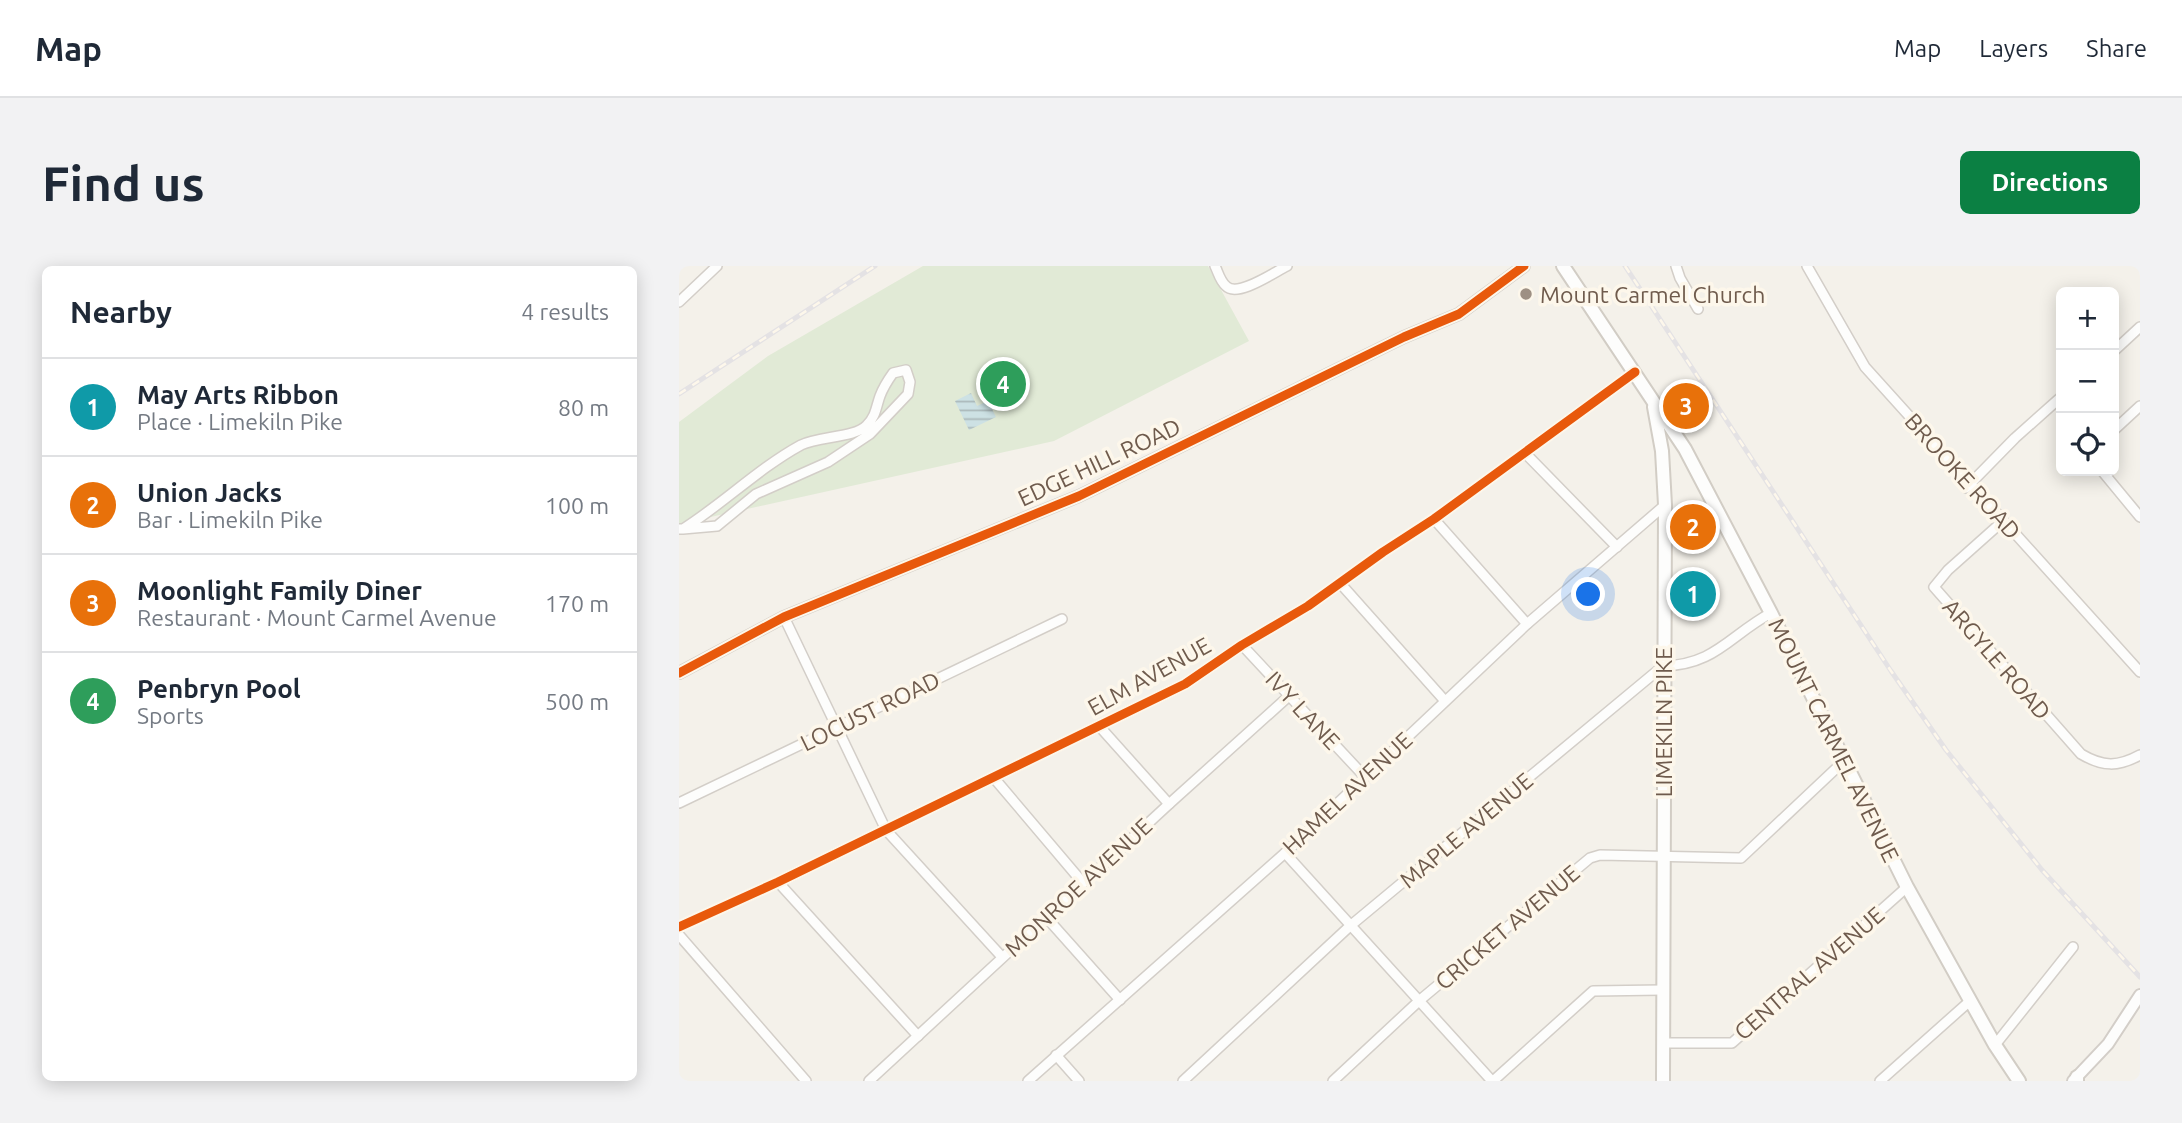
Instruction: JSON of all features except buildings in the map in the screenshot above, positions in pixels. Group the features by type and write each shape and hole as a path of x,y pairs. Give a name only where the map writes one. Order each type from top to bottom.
{"main road":[{"name":"LIMEKILN PIKE","path":"1568,269 1652,398 1662,451 1665,505 1663,1081"},
{"name":"MOUNT CARMEL AVENUE","path":"1652,398 1685,449 1771,613 1907,887 1995,1045 2019,1081"}],"street":[{"path":"679,302 717,266"},
{"path":"1215,266 1227,287 1233,290 1243,289 1287,266"},
{"name":"EDGE HILL ROAD","path":"679,673 783,617 1079,496 1389,344 1459,314 1524,266"},
{"path":"1676,266 1698,309"},
{"name":"BROOKE ROAD","path":"1807,266 1865,368 1967,487 2003,521 2140,672"},
{"path":"2115,350 2140,327"},
{"path":"906,370 911,382 908,394 870,434 828,461 755,494 717,526 681,529 723,502 761,470 802,445 863,428 877,412 883,389 893,373 906,370"},
{"name":"ELM AVENUE","path":"679,927 778,882 1185,684 1242,645 1308,606 1434,519 1635,372"},
{"path":"1967,487 2056,401"},
{"path":"2119,425 2140,406"},
{"path":"1526,454 1617,547"},
{"path":"2106,476 2140,517"},
{"name":"HAMEL AVENUE","path":"1028,1081 1285,853 1527,624 1665,505"},
{"path":"1434,519 1527,624"},
{"name":"ARGYLE ROAD","path":"2003,521 1948,569 1934,587 2081,754 2095,762 2109,765 2118,765 2140,755"},
{"path":"1340,583 1445,701"},
{"path":"1663,666 1682,666 1710,656 1756,621 1771,613"},
{"path":"783,617 886,830 1002,957"},
{"name":"LOCUST ROAD","path":"679,803 1062,619"},
{"name":"IVY LANE","path":"1242,645 1364,776"},
{"name":"MAPLE AVENUE","path":"1182,1081 1350,926 1663,666"},
{"name":"MONROE AVENUE","path":"869,1081 1289,696"},
{"path":"1100,727 1169,804"},
{"name":"CRICKET AVENUE","path":"1333,1081 1420,1000 1590,858 1600,855 1741,858 1844,761"},
{"path":"994,778 1083,883"},
{"path":"1285,853 1492,1081 1593,991 1662,990"},
{"path":"778,882 918,1036"},
{"name":"CENTRAL AVENUE","path":"1664,1043 1732,1043 1907,887"},
{"path":"1046,917 1120,1000"},
{"path":"679,935 806,1081"},
{"path":"1995,1045 2073,947"},
{"path":"2076,1080 2108,1044 2140,995"},
{"path":"1880,1081 1971,1000"},
{"path":"1056,1055 1079,1081"}],"green space":[{"path":"923,266 1208,266 1249,341 1054,441 679,524 679,422 768,356"}],"shaded area":[{"path":"971,393 977,406 988,401 996,417 969,430 955,401"}],"railway":[{"path":"679,394 875,266"},
{"path":"1625,266 1891,671 1946,750 2042,870 2140,977"}],"cycle path":[{"path":"679,673 784,617 1079,496 1404,337 1459,314 1524,266"},
{"path":"679,927 778,882 1185,684 1242,645 1308,606 1434,519 1635,372"}],"place":[{"name":"Mount Carmel Church","path":"1526,294"},
{"name":"Penbryn Pool","path":"1003,384"},
{"name":"Moonlight Family Diner","path":"1686,406"},
{"name":"Union Jacks","path":"1693,527"},
{"name":"May Arts Ribbon","path":"1693,594"}]}
